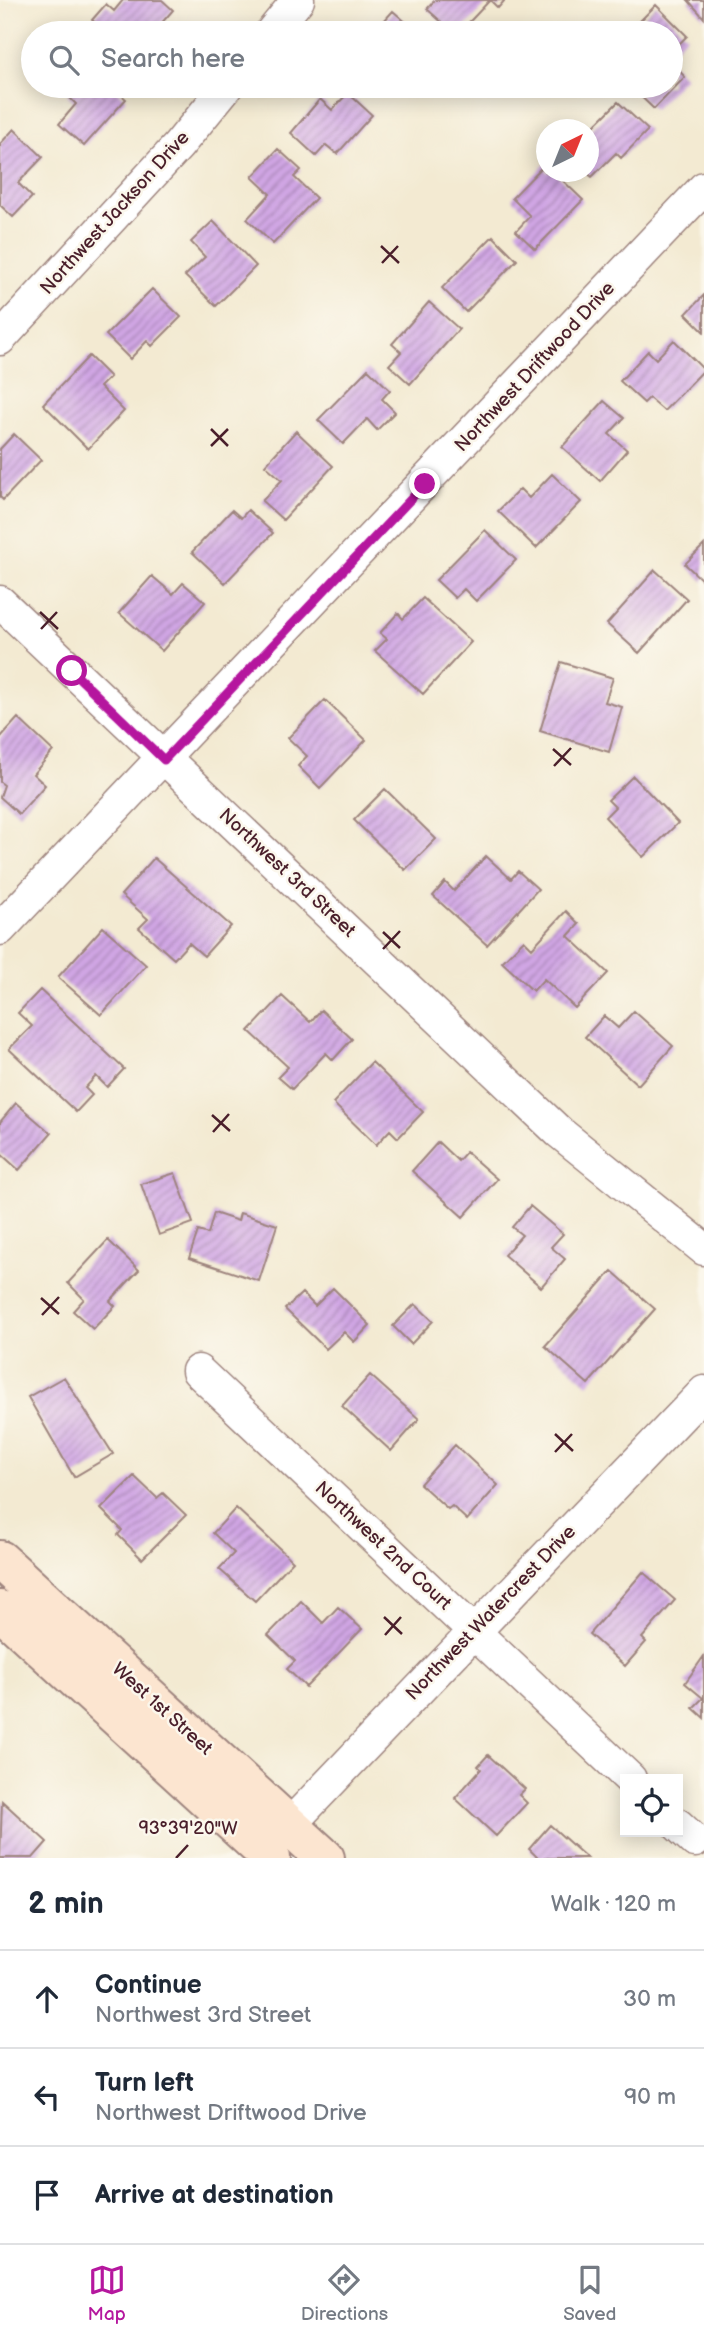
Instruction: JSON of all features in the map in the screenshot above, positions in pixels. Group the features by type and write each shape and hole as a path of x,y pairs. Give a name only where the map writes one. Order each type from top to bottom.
{"main road":[{"name":"West 1st Street","path":"0,1560 272,1846"},
{"name":"West 1st Street","path":"0,1610 272,1846 325,1858"}],"street":[{"path":"281,21 298,0"},
{"name":"Northwest Jackson Drive","path":"0,339 178,146 218,98"},
{"name":"Northwest Driftwood Drive","path":"0,929 164,760 704,188"},
{"name":"Northwest 3rd Street","path":"0,602 559,1132 704,1249"},
{"name":"Northwest 2nd Court","path":"198,1371 625,1774"},
{"name":"Northwest Watercrest Drive","path":"272,1846 472,1630 692,1408 704,1392"}],"building":[{"path":"123,0 162,0 173,10 163,21 92,20 106,4 114,11"},
{"path":"435,0 490,0 470,21 440,21 427,9"},
{"path":"490,0 505,0 498,8"},
{"path":"688,0 704,0 704,18"},
{"path":"656,5 672,21 640,21"},
{"path":"393,11 404,21 384,21"},
{"path":"70,98 126,99 84,146 59,124 76,104"},
{"path":"343,98 353,98 372,115 337,154 326,145 316,156 291,133 320,99 332,110"},
{"path":"643,98 665,98 654,109"},
{"path":"618,102 648,130 621,158 616,153 599,170 599,121"},
{"path":"14,129 43,157 18,183 32,197 13,217 0,205 0,144"},
{"path":"278,149 301,170 294,177 316,198 273,244 247,219 270,194 252,177"},
{"path":"536,173 536,182 564,182 583,200 535,249 516,231 530,216 512,198"},
{"path":"213,221 256,266 216,306 185,276 205,257 191,242"},
{"path":"493,236 517,260 466,312 442,288"},
{"path":"152,289 181,317 152,346 147,341 130,359 106,335"},
{"path":"704,295 704,332 686,314"},
{"path":"429,302 459,329 410,384 389,365 401,352 392,344"},
{"path":"674,340 704,370 664,411 649,398 644,403 620,381 648,351 656,359"},
{"path":"89,356 110,377 100,387 124,411 88,449 43,404"},
{"path":"368,369 390,390 382,399 395,412 377,430 367,419 343,444 318,420"},
{"path":"604,401 624,418 609,434 627,450 600,481 562,447"},
{"path":"296,431 333,466 283,520 262,501 282,480 265,465"},
{"path":"14,434 41,460 3,500 0,497 0,449"},
{"path":"552,474 581,502 536,548 498,511 520,489 529,498"},
{"path":"232,510 241,518 248,510 273,533 225,583 192,552"},
{"path":"485,530 516,560 476,601 464,589 455,598 436,580"},
{"path":"704,545 704,582 685,564"},
{"path":"655,570 687,599 639,653 607,624"},
{"path":"152,576 173,594 183,583 205,602 162,651 119,613"},
{"path":"423,598 471,642 423,694 375,651 387,639 380,633 398,613 403,619"},
{"path":"561,662 613,678 605,702 622,707 609,752 540,731"},
{"path":"325,700 366,740 320,788 298,766 307,756 288,738"},
{"path":"18,718 53,751 33,774 45,785 19,814 0,797 4,785 0,782 0,738"},
{"path":"633,776 678,823 643,857 605,817 615,807 608,800"},
{"path":"385,789 436,839 405,870 354,820"},
{"path":"486,856 511,879 518,871 538,889 487,945 433,896 445,882 454,891"},
{"path":"154,858 231,926 204,956 189,943 174,959 139,928 148,919 121,895"},
{"path":"566,911 579,924 568,936 608,973 575,1008 544,979 533,991 502,962 524,940 532,948"},
{"path":"103,927 146,965 101,1015 58,977"},
{"path":"40,990 124,1069 107,1087 96,1076 85,1088 92,1095 76,1112 9,1049 32,1026 18,1013"},
{"path":"282,996 310,1022 321,1010 352,1039 333,1060 326,1053 292,1089 278,1077 288,1067 249,1031"},
{"path":"634,1011 673,1046 638,1085 585,1037 604,1016 618,1028"},
{"path":"372,1062 423,1112 398,1138 390,1130 376,1145 333,1103"},
{"path":"16,1103 51,1133 19,1170 0,1153 0,1122"},
{"path":"438,1142 458,1161 466,1152 497,1179 463,1217 412,1171"},
{"path":"175,1173 193,1223 159,1235 141,1184"},
{"path":"530,1206 563,1234 551,1247 565,1259 541,1287 504,1255 522,1235 512,1227"},
{"path":"214,1213 238,1221 240,1213 277,1225 259,1281 189,1258 198,1231 208,1234"},
{"path":"108,1240 139,1270 110,1301 115,1306 93,1329 73,1311 84,1299 68,1283"},
{"path":"612,1271 655,1309 588,1384 545,1346"},
{"path":"333,1288 370,1325 354,1342 344,1332 326,1349 285,1309 302,1293 315,1306"},
{"path":"415,1304 433,1321 411,1344 393,1326"},
{"path":"370,1375 419,1419 391,1451 342,1406"},
{"path":"64,1377 113,1454 74,1477 28,1397"},
{"path":"455,1445 498,1485 467,1520 452,1506 448,1509 420,1484"},
{"path":"134,1476 157,1498 163,1493 186,1515 142,1559 118,1535 122,1530 101,1509"},
{"path":"236,1508 293,1561 255,1601 219,1569 234,1553 213,1533"},
{"path":"643,1572 675,1600 642,1638 646,1642 625,1666 589,1634"},
{"path":"301,1601 323,1623 338,1607 362,1629 306,1687 287,1669 295,1661 268,1635"},
{"path":"704,1656 704,1718 693,1708 703,1698 685,1683"},
{"path":"488,1755 525,1789 519,1795 527,1803 496,1836 455,1798 481,1769 478,1766"},
{"path":"2,1801 47,1842 33,1858 0,1858"},
{"path":"550,1825 587,1858 538,1858 529,1849"}],"route":[{"path":"72,671 164,760 425,484"}]}
